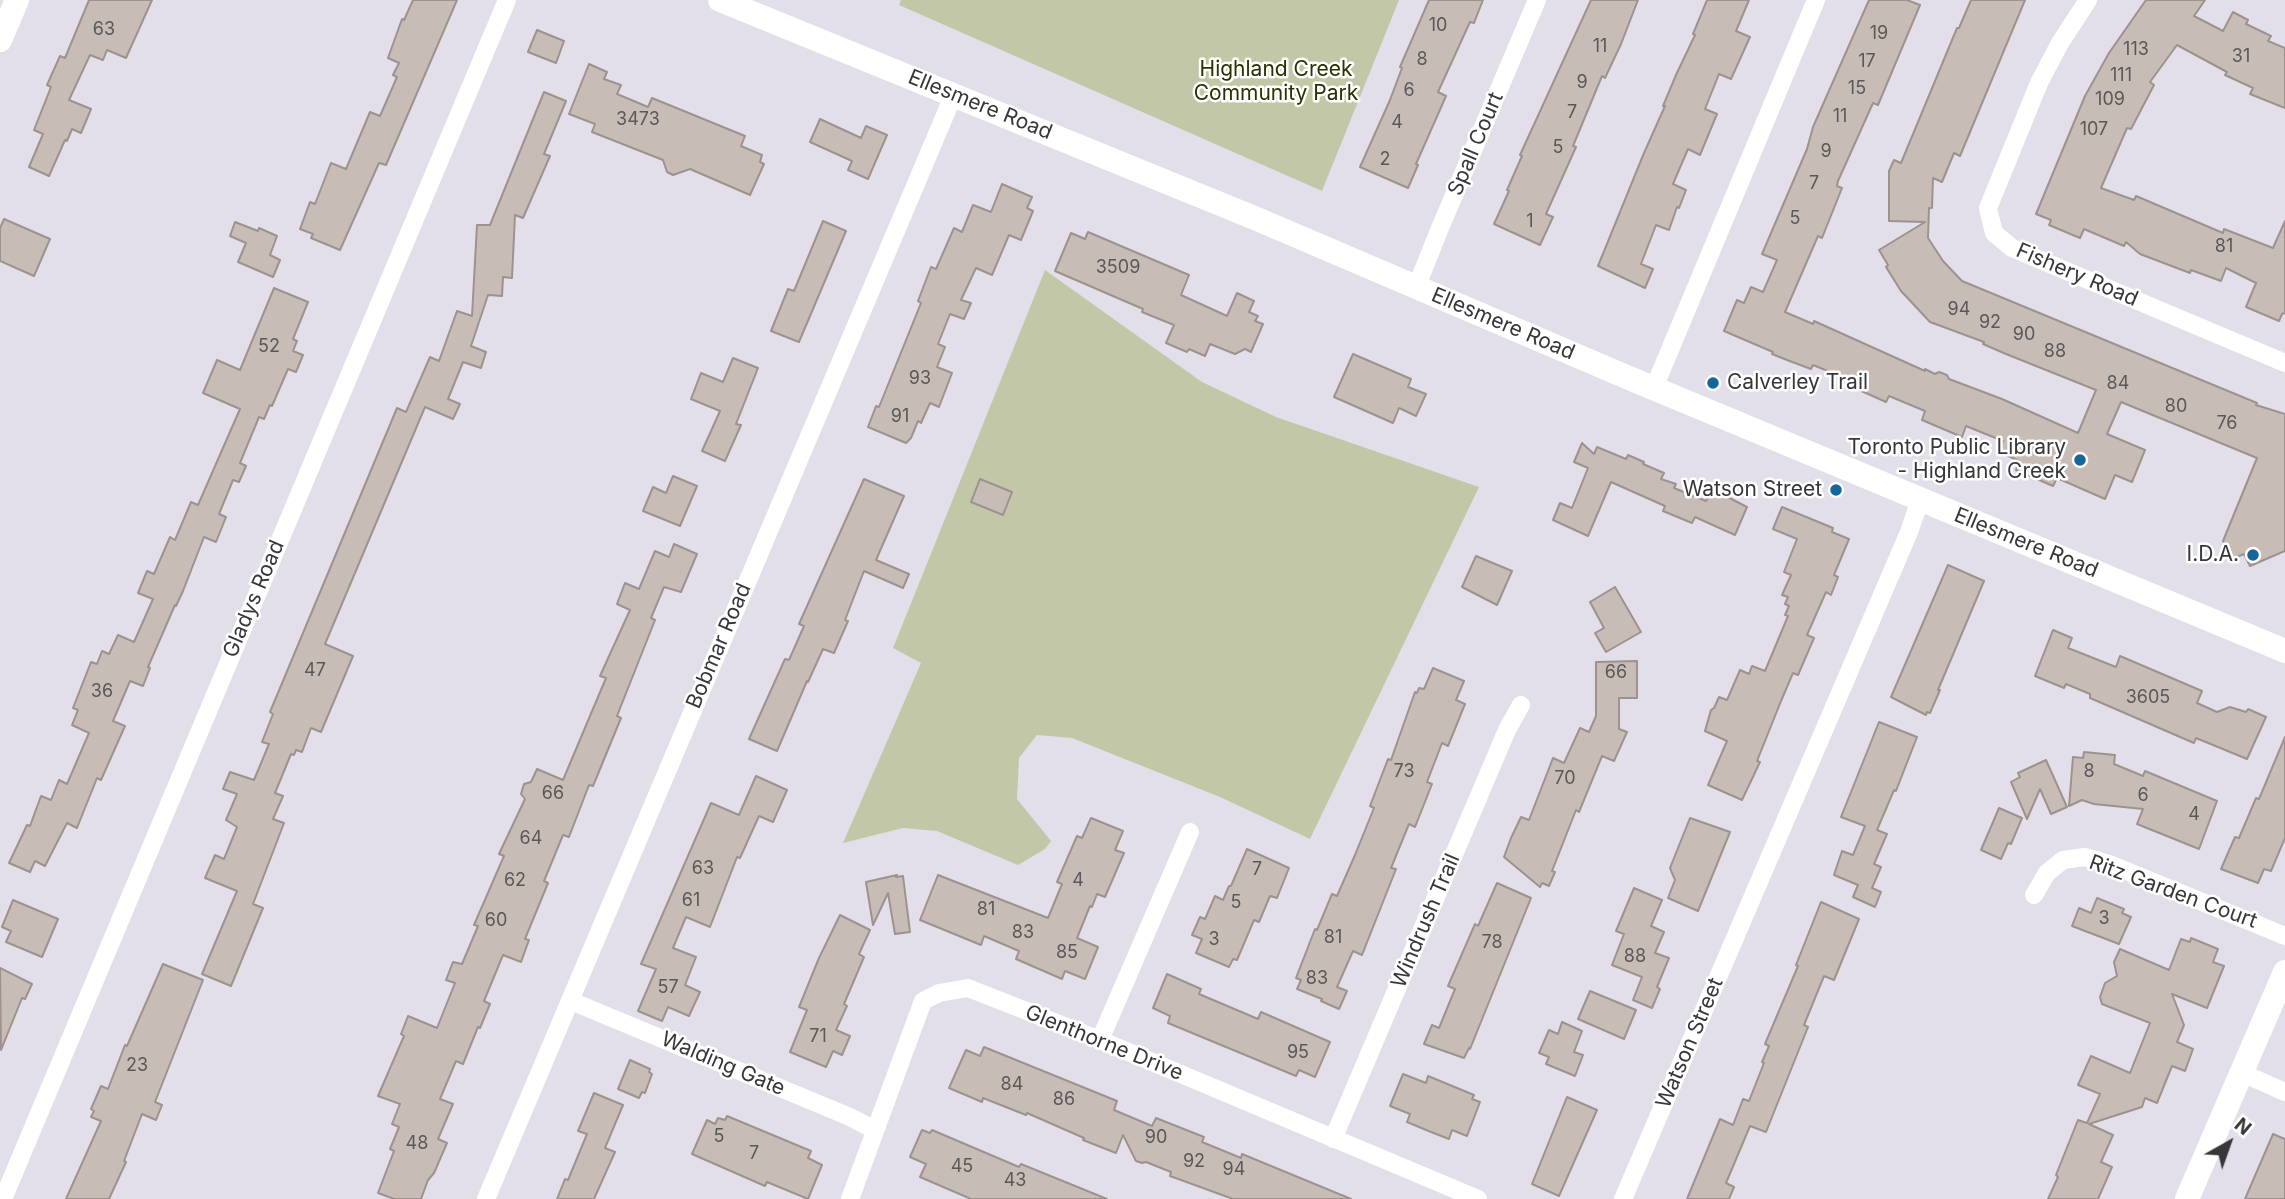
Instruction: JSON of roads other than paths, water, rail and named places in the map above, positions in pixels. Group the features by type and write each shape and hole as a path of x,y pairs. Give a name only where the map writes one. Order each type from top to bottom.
{"main road":[{"path":"0,40 17,0"},
{"name":"Ellesmere Road","path":"720,0 760,7 954,94 2285,651"},
{"path":"2187,1199 2285,972"}],"street":[{"name":"Gladys Road","path":"3,1199 507,0"},
{"name":"Spall Court","path":"1416,288 1537,0"},
{"path":"1654,388 1816,0"},
{"name":"Fishery Road","path":"2088,0 2039,82 1988,208 1994,233 2012,248 2285,363"},
{"name":"Bobmar Road","path":"486,1199 954,94"},
{"name":"Watson Street","path":"1623,1199 1920,500"},
{"name":"Windrush Trail","path":"1333,1139 1507,730 1521,705"},
{"path":"1100,1040 1190,832"},
{"name":"Ritz Garden Court","path":"2034,895 2047,873 2063,860 2085,857 2112,865 2285,936"},
{"name":"Glenthorne Drive","path":"852,1198 923,1001 933,995 968,988 1100,1040 1478,1199"},
{"name":"Walding Gate","path":"570,1001 850,1117 875,1130"},
{"path":"2241,1072 2285,1092"}],"place":[{"name":"Calverley Trail","path":"1713,383"},
{"name":"Toronto Public Library - Highland Creek","path":"2080,460"},
{"name":"Watson Street","path":"1836,490"},
{"name":"I.D.A.","path":"2253,555"}],"park label":[{"name":"Highland Creek Community Park","path":"1276,82"}]}
